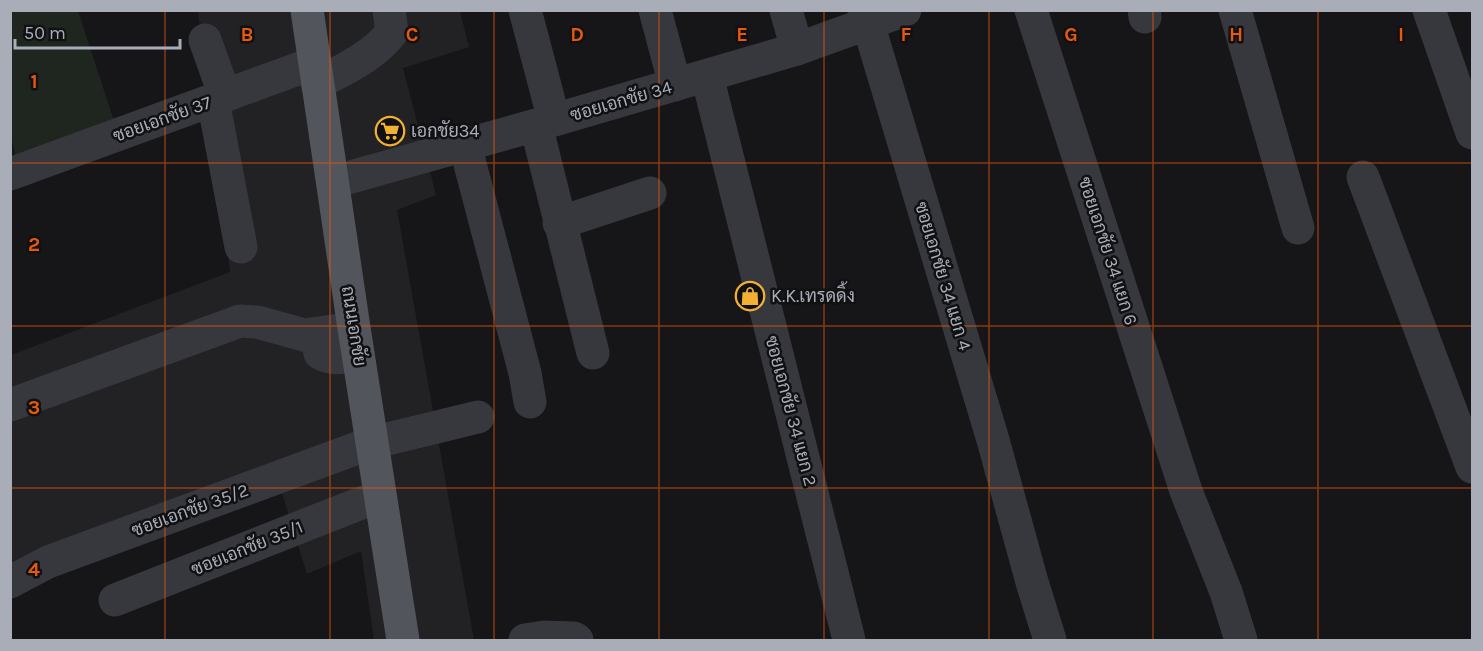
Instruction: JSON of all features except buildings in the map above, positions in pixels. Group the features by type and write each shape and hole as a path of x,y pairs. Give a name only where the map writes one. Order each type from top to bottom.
{"main road":[{"name":"ถนนเอกชัย","path":"307,10 379,496 403,640"}],"street":[{"name":"ซอยเอกชัย 37","path":"10,174 219,98 316,74 362,59 381,46 392,32 389,10"},
{"path":"525,10 545,123 559,223 593,353"},
{"path":"655,10 675,85"},
{"path":"786,10 797,49"},
{"name":"ซอยเอกชัย 34","path":"333,182 797,49 866,18 905,10"},
{"name":"ซอยเอกชัย 34 แยก 6","path":"1031,10 1186,491 1226,592 1241,640"},
{"path":"1235,10 1298,228"},
{"path":"1429,10 1461,62 1473,133"},
{"name":"ซอยเอกชัย 34 แยก 4","path":"866,18 993,440 1050,640"},
{"path":"205,40 219,98 241,247"},
{"name":"ซอยเอกชัย 34 แยก 2","path":"707,76 849,640"},
{"path":"465,145 525,373 530,402"},
{"path":"1363,177 1473,467"},
{"path":"559,223 650,193"},
{"path":"10,405 240,321 257,322 304,335 315,334 356,341"},
{"name":"ซอยเอกชัย 35/2","path":"10,582 48,562 372,443 478,417"},
{"name":"ซอยเอกชัย 35/1","path":"115,600 379,496"},
{"path":"525,640 544,637 577,640"}],"shaded area":[{"path":"10,11 78,11 114,121 16,158 10,132"},
{"path":"198,11 460,11 469,47 403,68 436,195 397,210 474,640 374,640 361,551 307,574 274,467 11,574 11,355 230,272"}],"place":[{"name":"เอกชัย34","path":"390,131"},
{"name":"K.K.เทรดดิ้ง","path":"750,296"}]}
